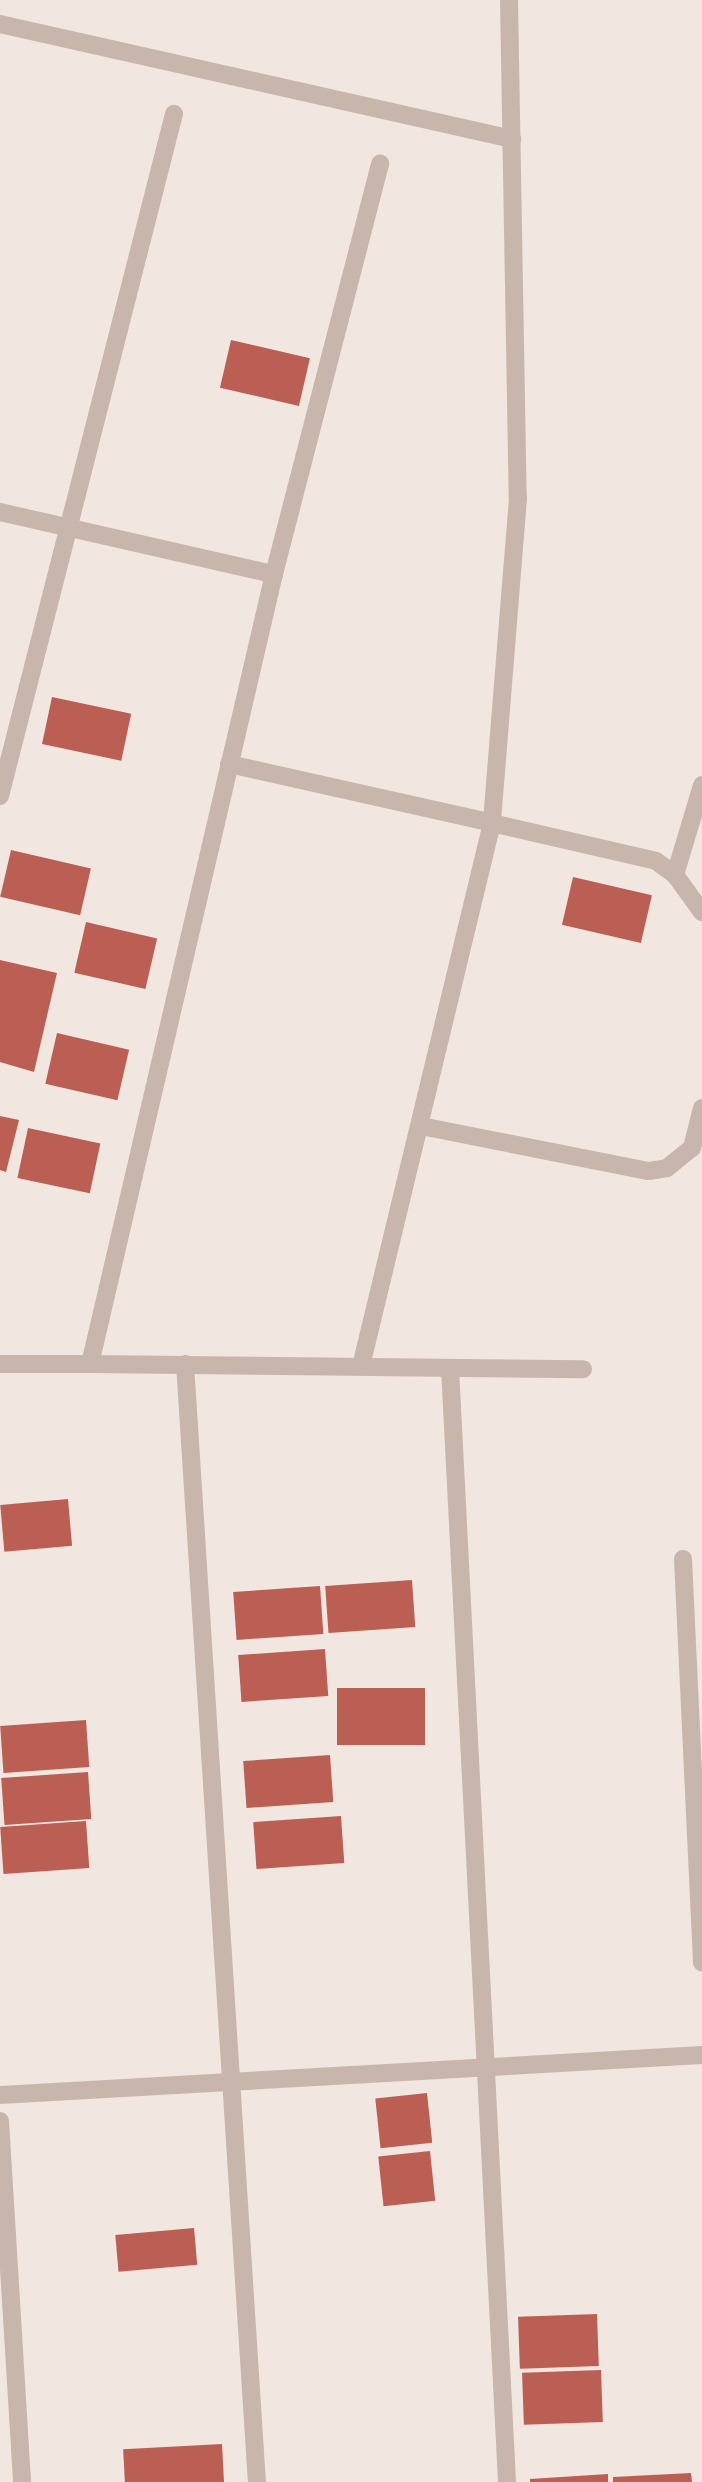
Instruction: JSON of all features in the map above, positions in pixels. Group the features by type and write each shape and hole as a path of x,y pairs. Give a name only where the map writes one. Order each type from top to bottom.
{"street":[{"path":"361,1366 492,823 519,498 509,0"},
{"path":"0,24 512,139"},
{"path":"0,796 174,114"},
{"path":"90,1364 274,574 380,163"},
{"path":"0,512 274,574"},
{"path":"229,764 656,861 675,875 702,912"},
{"path":"675,875 702,785"},
{"path":"421,1126 649,1171 667,1168 692,1148 702,1108"},
{"path":"0,1364 583,1369"},
{"path":"185,1364 257,2482"},
{"path":"450,1368 507,2482"},
{"path":"683,1559 702,1963"},
{"path":"0,2095 702,2054"},
{"path":"0,2121 22,2482"}],"building":[{"path":"231,340 310,358 299,406 220,388"},
{"path":"52,697 131,714 121,761 42,744"},
{"path":"11,850 91,868 80,915 0,897"},
{"path":"573,877 652,895 641,943 562,925"},
{"path":"86,922 157,938 145,989 74,973"},
{"path":"0,960 57,973 34,1072 0,1062"},
{"path":"57,1033 129,1050 117,1100 45,1084"},
{"path":"0,1116 19,1120 6,1172 0,1170"},
{"path":"28,1128 100,1143 90,1193 17,1178"},
{"path":"68,1499 72,1546 4,1552 0,1505"},
{"path":"412,1580 415,1627 328,1633 325,1586"},
{"path":"320,1586 323,1634 237,1640 233,1592"},
{"path":"325,1649 328,1696 241,1702 238,1655"},
{"path":"337,1688 425,1688 425,1745 337,1745"},
{"path":"86,1720 89,1767 3,1773 0,1726"},
{"path":"330,1755 333,1802 246,1808 243,1761"},
{"path":"88,1772 91,1819 4,1825 1,1778"},
{"path":"341,1816 344,1863 256,1869 253,1822"},
{"path":"86,1821 89,1868 3,1874 0,1827"},
{"path":"427,2093 432,2143 381,2148 375,2098"},
{"path":"430,2151 435,2201 384,2206 378,2156"},
{"path":"194,2228 197,2265 119,2272 115,2235"},
{"path":"597,2314 599,2366 520,2369 518,2317"},
{"path":"601,2370 603,2422 524,2425 522,2373"},
{"path":"222,2444 224,2482 125,2482 123,2449"},
{"path":"691,2473 692,2482 613,2482 613,2477"},
{"path":"608,2474 608,2482 530,2482 530,2479"}]}
